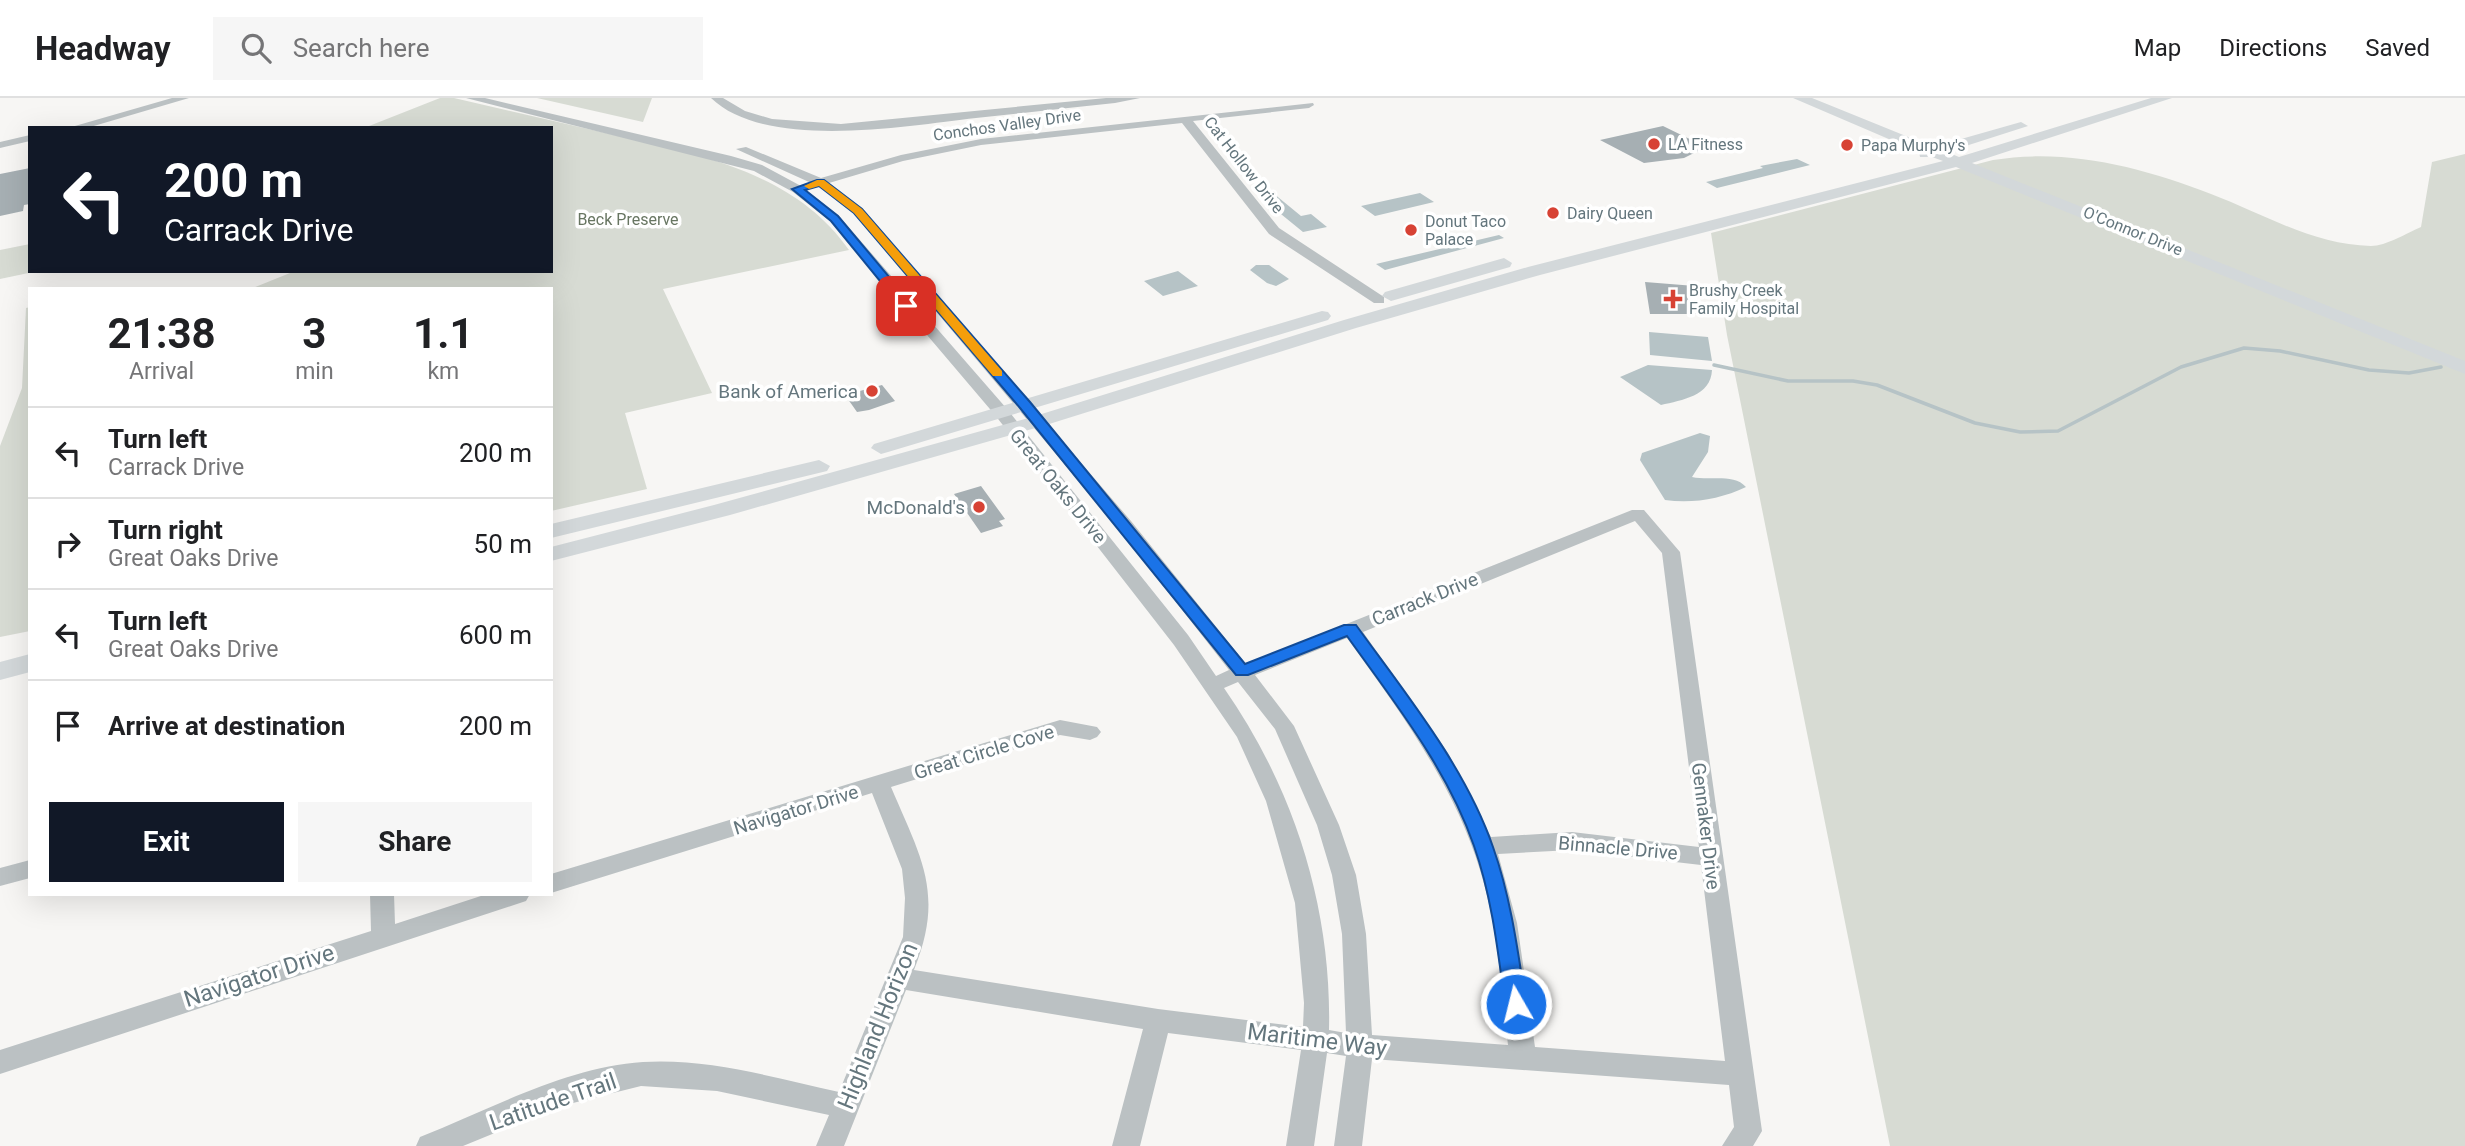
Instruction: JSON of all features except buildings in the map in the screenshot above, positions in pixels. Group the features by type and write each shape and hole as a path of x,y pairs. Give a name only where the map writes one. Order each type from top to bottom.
{"main road":[{"name":"O'Connor Drive","path":"1800,98 1941,150 2465,354"},
{"path":"1813,98 1846,108"},
{"name":"O'Connor Drive","path":"1821,98 1941,150"},
{"path":"553,531 1006,420 1534,271 1966,160 2165,98"},
{"path":"1032,413 1379,300 1579,244 1941,150 2031,123"},
{"name":"O'Connor Drive","path":"1966,160 2465,368"},
{"path":"1608,253 1604,251 1603,243 1619,234"},
{"path":"1534,271 1577,250 1579,244"},
{"path":"553,553 722,510 1006,420"},
{"path":"553,538 621,521 677,500"},
{"path":"0,661 28,654"},
{"path":"0,671 28,664"},
{"path":"0,684 28,677"}],"street":[{"path":"80,126 184,98"},
{"name":"Great Oaks Drive","path":"471,98 727,158 797,189 835,219 1006,420 1181,640 1247,735 1277,802 1307,902 1317,1003 1316,1040 1300,1146"},
{"name":"Great Oaks Drive","path":"519,98 742,149 820,183 858,211 1032,413 1242,671 1283,726 1308,776 1343,875 1354,934 1360,1046 1348,1146"},
{"path":"716,98 740,112 784,124 839,128 1135,98"},
{"name":"Conchos Valley Drive","path":"797,189 927,144 956,147 1186,120 1304,102"},
{"path":"935,119 944,137 956,147"},
{"name":"Cat Hollow Drive","path":"1186,120 1274,231 1379,300"},
{"path":"913,122 927,144"},
{"path":"0,145 28,138"},
{"name":"Carrack Drive","path":"1212,685 1638,514"},
{"name":"Gennaker Drive","path":"1638,514 1671,552 1738,1074 1748,1131 1737,1146"},
{"path":"1097,535 1125,525"},
{"path":"1350,628 1438,751 1484,846 1505,927 1523,1059"},
{"name":"Great Circle Cove","path":"879,784 1060,727 1090,732"},
{"name":"Navigator Drive","path":"553,883 879,784"},
{"name":"Highland Horizon","path":"830,1146 915,937 917,898 914,869 879,784"},
{"name":"Binnacle Drive","path":"1484,846 1572,841 1710,857"},
{"path":"0,877 28,870"},
{"path":"382,896 383,935"},
{"name":"Navigator Drive","path":"0,1062 383,935 511,896"},
{"name":"Maritime Way","path":"898,978 1157,1020 1360,1046 1738,1074"},
{"path":"1126,1146 1157,1020"},
{"name":"Latitude Trail","path":"429,1146 596,1082 642,1074 692,1076 846,1106"}],"green space":[{"name":"Beck Preserve","path":"440,98 454,98 677,150 742,170 772,184 827,223 849,250 663,289 712,393 625,413 647,489 553,511 553,287 255,287 290,273 553,273 553,126 369,126"},
{"path":"537,98 652,98 643,122"},
{"path":"2465,154 2465,1146 1890,1146 1727,335 1711,233 1993,160 2048,156 2131,168 2185,184 2309,234 2371,246 2390,242 2421,227 2432,162"},
{"path":"28,244 28,273 0,279 0,250"},
{"path":"26,308 28,631 0,637 0,446 22,388"}],"shaded area":[{"path":"1797,159 1810,165 1717,188 1706,182 1763,168 1760,166"},
{"path":"1263,193 1273,193 1301,216 1311,214 1327,227 1303,232 1276,210"},
{"path":"1420,193 1434,202 1375,216 1361,206"},
{"path":"1499,235 1504,238 1385,270 1376,264"},
{"path":"1256,265 1269,265 1289,279 1276,286 1267,283 1250,270"},
{"path":"1178,271 1198,286 1163,296 1144,281"},
{"path":"1649,332 1708,337 1712,361 1650,355"},
{"path":"1648,365 1712,370 1707,386 1701,391 1686,399 1661,405 1620,377"},
{"path":"1700,433 1710,436 1708,452 1692,477 1735,480 1746,487 1706,500 1665,500 1640,460 1642,453"}],"waterway":[{"path":"1714,365 1788,381 1853,381 1877,385 1975,423 2020,432 2058,431 2181,367 2244,348 2280,351 2369,370 2409,373 2441,367"}],"slow traffic":[{"path":"809,186 820,183 858,211 998,373"}],"place":[{"name":"LA Fitness","path":"1654,144"},
{"name":"Papa Murphy's","path":"1847,145"},
{"name":"Dairy Queen","path":"1553,213"},
{"name":"Donut Taco Palace","path":"1411,230"},
{"name":"Brushy Creek Family Hospital","path":"1673,299"},
{"name":"Bank of America","path":"872,391"},
{"name":"McDonald's","path":"979,507"}],"route":[{"path":"906,306 835,219 822,206 797,189 820,183 858,211 1025,405 1242,671 1350,628 1438,751 1484,846 1505,927 1516,1004"}]}
